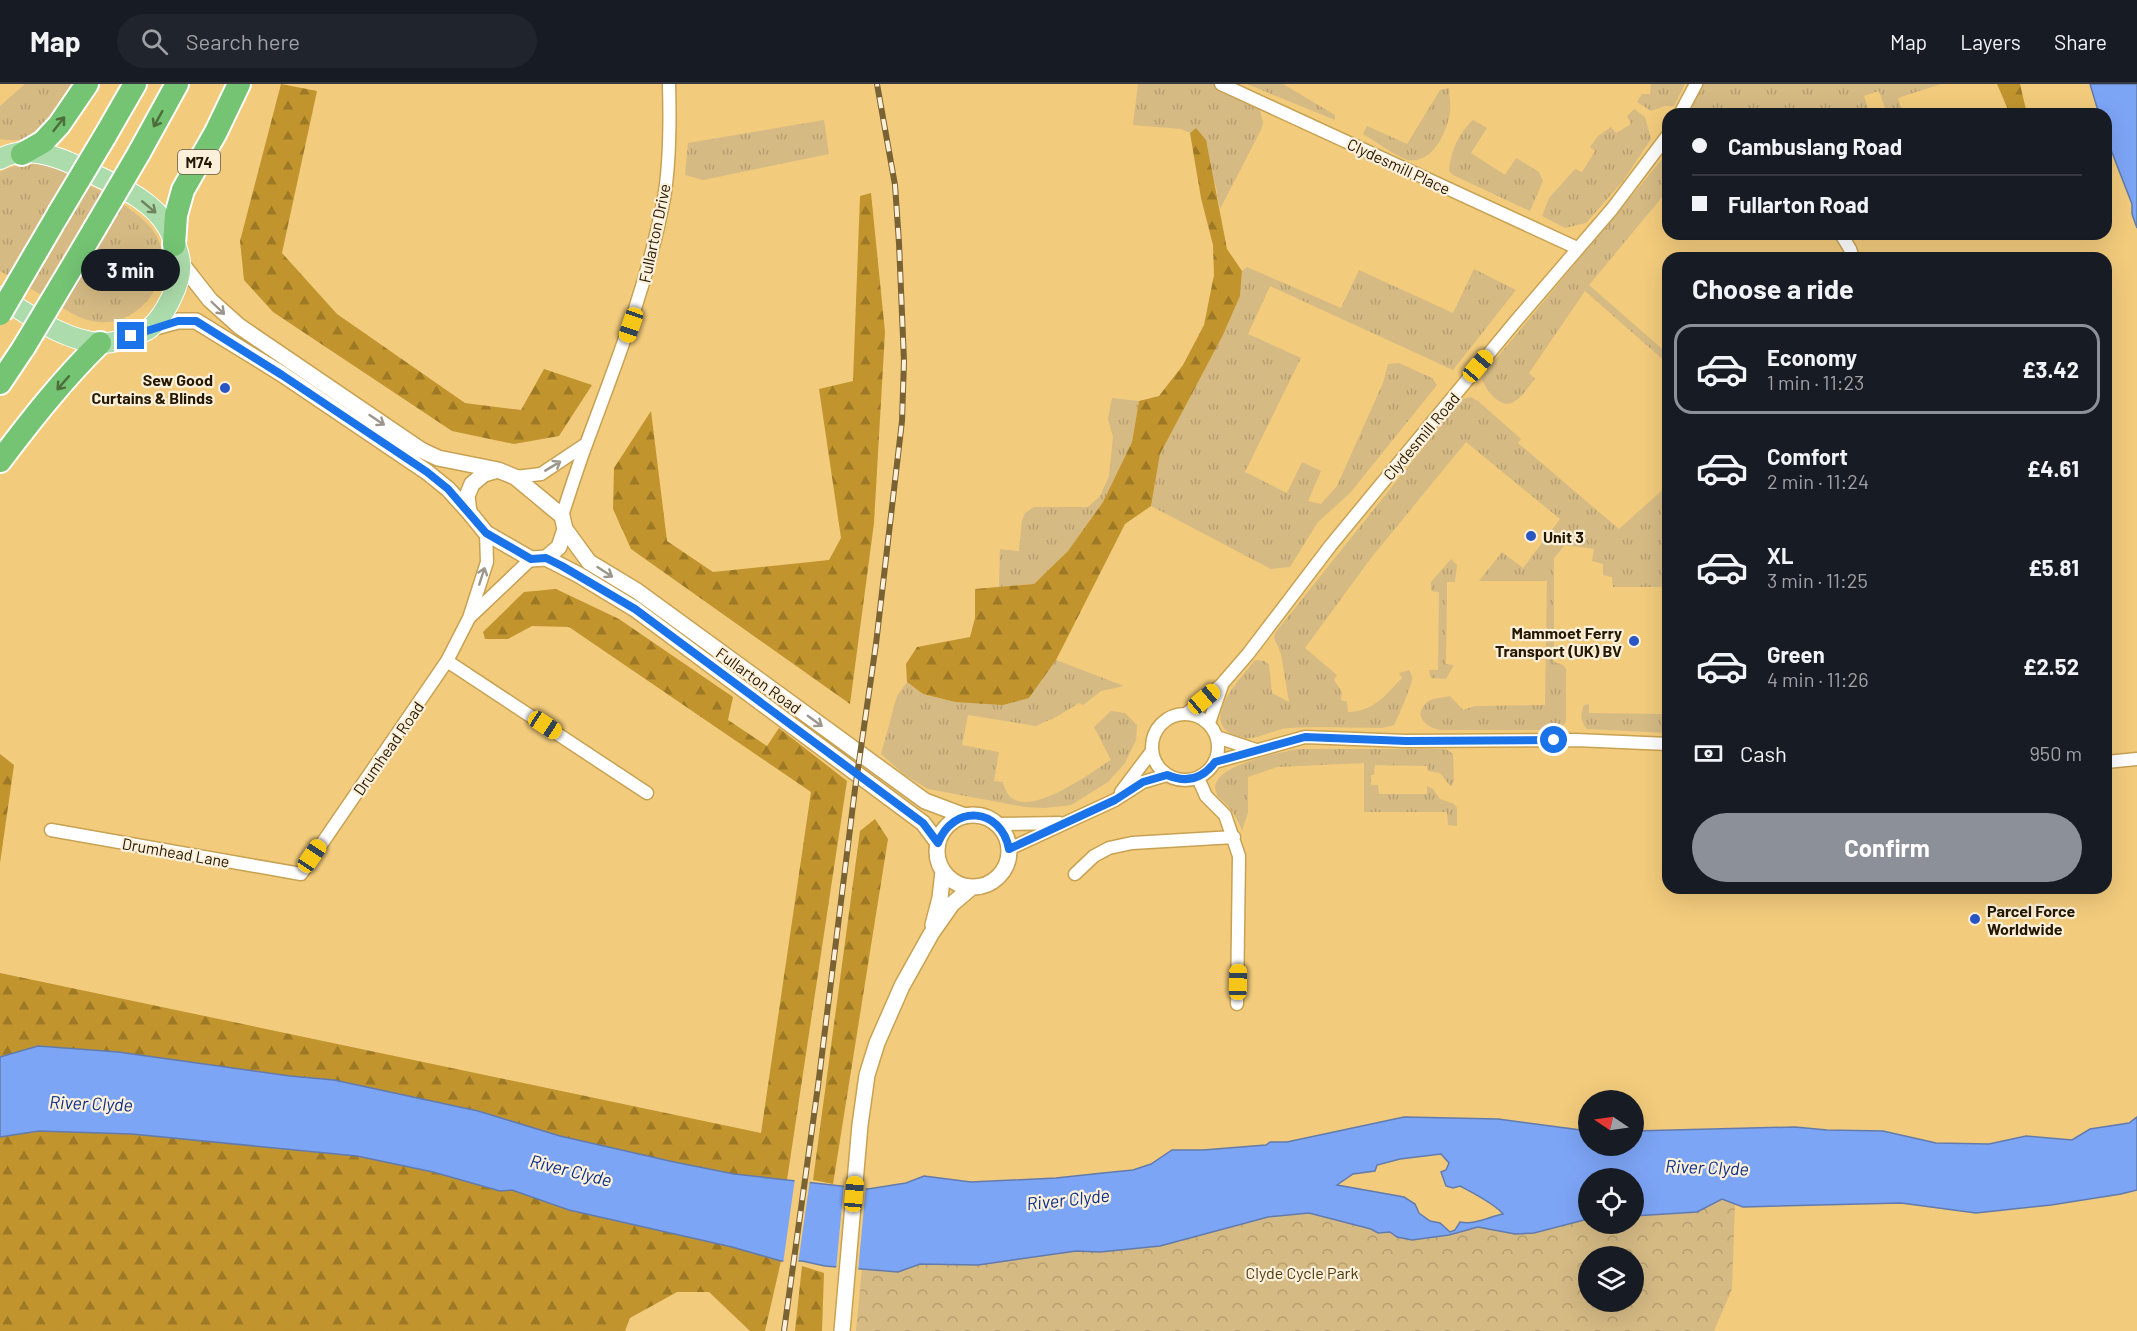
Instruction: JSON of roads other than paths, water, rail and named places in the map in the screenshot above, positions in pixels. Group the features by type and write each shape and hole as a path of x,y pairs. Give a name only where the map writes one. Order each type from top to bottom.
{"highway":[{"path":"7,155 43,142 59,125 87,84"},
{"path":"0,314 135,84"},
{"path":"0,383 69,272 177,84"},
{"name":"M74","path":"177,254 176,215 183,190 216,132 239,84"},
{"path":"0,461 27,424 100,343"}],"main road":[{"path":"0,297 78,339 100,343 114,342 148,329 167,307 177,281 177,254 168,228 156,213 136,196 53,155 7,155"}],"street":[{"name":"Fullarton Drive","path":"564,522 586,444 639,303 654,241 664,196 670,115 669,84"},
{"name":"Clydesmill Place","path":"1221,84 1577,248"},
{"path":"1683,108 1696,84"},
{"name":"Clydesmill Road","path":"1186,714 1222,684 1331,544 1612,209 1662,143"},
{"path":"177,254 210,300 239,326 421,450 438,458 498,470"},
{"path":"148,329 178,321 196,321 282,375 427,472 448,489 486,533 487,562 469,618"},
{"path":"515,477 541,474 586,444"},
{"path":"469,512 467,496 472,484 484,474 498,470"},
{"name":"Fullarton Road","path":"498,470 515,477 564,522 590,562 637,591 925,801 964,816"},
{"path":"469,618 538,559 559,547 564,522"},
{"name":"Fullarton Road","path":"486,533 538,559 579,575 635,609 923,823 938,843"},
{"name":"Drumhead Road","path":"301,874 447,661 469,618"},
{"path":"447,661 647,793"},
{"name":"Clydesmill Road","path":"1209,723 1222,684"},
{"path":"1215,762 1217,737 1209,723 1202,718 1186,714 1168,718 1161,724 1152,741 1152,751 1160,768 1167,775 1187,780 1198,778 1215,762 1305,737 1406,741 1576,740 1662,744"},
{"path":"1217,737 1256,750"},
{"path":"1115,800 1152,751"},
{"path":"2112,761 2137,759"},
{"path":"1009,849 1115,800 1143,782 1167,775"},
{"path":"1198,778 1206,796 1225,815 1239,856 1237,1004"},
{"path":"976,815 987,818 1003,831 1009,849 1008,860 1004,870 988,884 972,887 961,885 943,871 939,862 938,843 947,826 964,816 976,815"},
{"path":"997,824 1067,822"},
{"name":"Drumhead Lane","path":"51,830 301,874"},
{"path":"1075,874 1094,856 1109,848 1132,843 1234,837"},
{"path":"931,934 940,898 943,871"},
{"path":"842,1331 860,1125 867,1075 877,1043 902,986 931,934 952,904 972,887"}],"water":[{"path":"2090,84 2137,84 2137,228 2132,214 2132,204 2112,152 2112,108 2097,108"},
{"name":"River Clyde","path":"38,1046 118,1052 334,1080 478,1111 560,1136 674,1162 734,1174 868,1189 906,1183 924,1176 971,1182 1056,1178 1133,1170 1151,1164 1172,1150 1266,1145 1270,1142 1287,1142 1404,1117 1498,1119 1578,1130 1578,1156 1644,1156 1644,1131 1795,1127 1883,1131 1936,1143 1989,1144 2026,1136 2072,1140 2090,1129 2129,1123 2137,1117 2137,1190 2051,1205 1976,1213 1901,1203 1743,1207 1722,1199 1697,1212 1644,1215 1644,1168 1578,1168 1578,1222 1534,1233 1515,1234 1478,1227 1449,1235 1412,1240 1397,1237 1390,1232 1378,1233 1371,1229 1309,1213 1268,1217 1160,1246 1100,1252 1076,1251 978,1265 920,1264 898,1272 825,1266 802,1261 781,1261 732,1247 569,1210 512,1190 500,1191 433,1172 357,1156 132,1134 39,1131 0,1137 0,1057","holes":["1441,1154 1449,1163 1446,1170 1441,1172 1446,1186 1453,1188 1460,1186 1503,1214 1476,1222 1460,1222 1455,1230 1450,1232 1440,1223 1430,1221 1419,1213 1415,1204 1404,1197 1337,1185 1353,1174 1375,1171 1377,1165 1400,1159"]}],"railway":[{"path":"784,1331 876,644 902,421 904,361 895,185 877,84"}],"place":[{"name":"Sew Good Curtains & Blinds","path":"225,388"},
{"name":"Unit 3","path":"1531,536"},
{"name":"Mammoet Ferry Transport (UK) BV","path":"1634,641"},
{"name":"Parcel Force Worldwide","path":"1975,919"}],"park label":[{"name":"Clyde Cycle Park","path":"1302,1272"}]}
